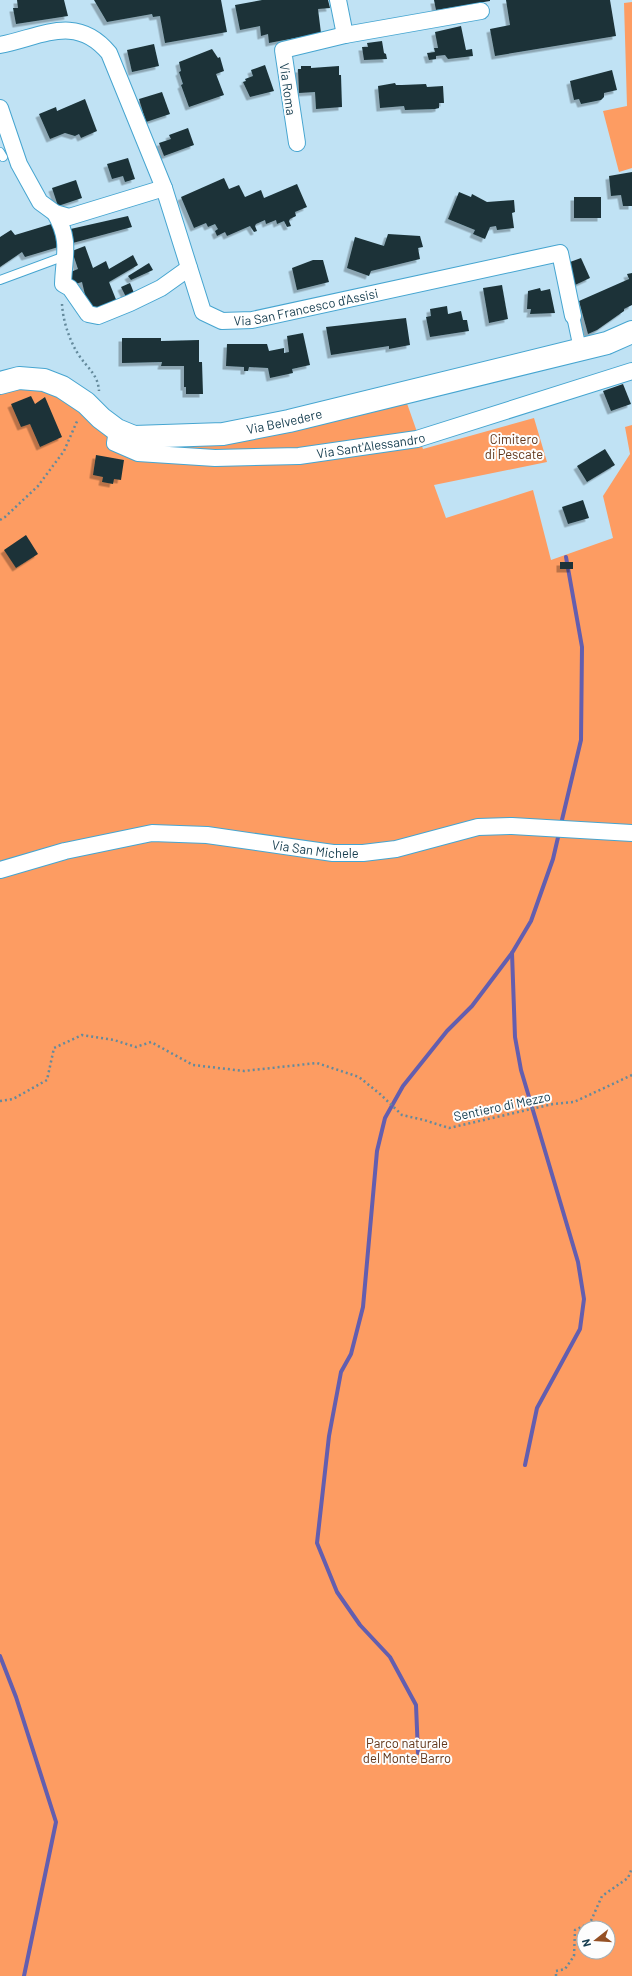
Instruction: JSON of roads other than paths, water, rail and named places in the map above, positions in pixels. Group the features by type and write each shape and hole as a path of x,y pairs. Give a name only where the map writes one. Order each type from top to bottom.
{"main road":[{"name":"Via Belvedere","path":"0,383 19,378 44,380 62,387 93,400 101,418 117,430 134,437 223,434 289,422 580,348 606,343 632,332"}],"street":[{"path":"338,0 345,35"},
{"name":"Via Roma","path":"297,143 283,50 345,35 481,11"},
{"name":"Via San Francesco d'Assisi","path":"0,46 31,36 68,30 86,34 102,44 114,61 164,188 203,312 222,321 252,320 560,253 580,348"},
{"path":"0,108 19,164 40,202 55,213 61,222 67,244 63,284 70,288 88,314 98,316 130,303 161,288 189,268"},
{"path":"55,213 69,217 164,188"},
{"name":"Via Sant'Alessandro","path":"117,430 115,443 138,453 215,458 299,456 417,439 632,371"},
{"name":"Via San Michele","path":"0,870 65,851 152,833 208,835 333,853 363,853 396,849 478,827 512,826 632,834"}],"lane":[{"path":"0,280 65,256"}],"waterway":[{"path":"561,824 581,740 582,647 566,557"},
{"path":"418,1753 416,1705 390,1657 360,1625 337,1592 317,1543 329,1436 341,1372 351,1354 363,1307 377,1151 385,1118 403,1086 447,1031 472,1006 512,953 531,921 553,859 559,833"},
{"path":"512,953 515,1037 521,1070 578,1262 584,1299 580,1329 537,1408 525,1465"},
{"path":"0,1656 16,1697 56,1822 24,1976"}],"park label":[{"name":"Cimitero di Pescate","path":"514,446"},
{"name":"Parco naturale del Monte Barro","path":"407,1750"}]}
